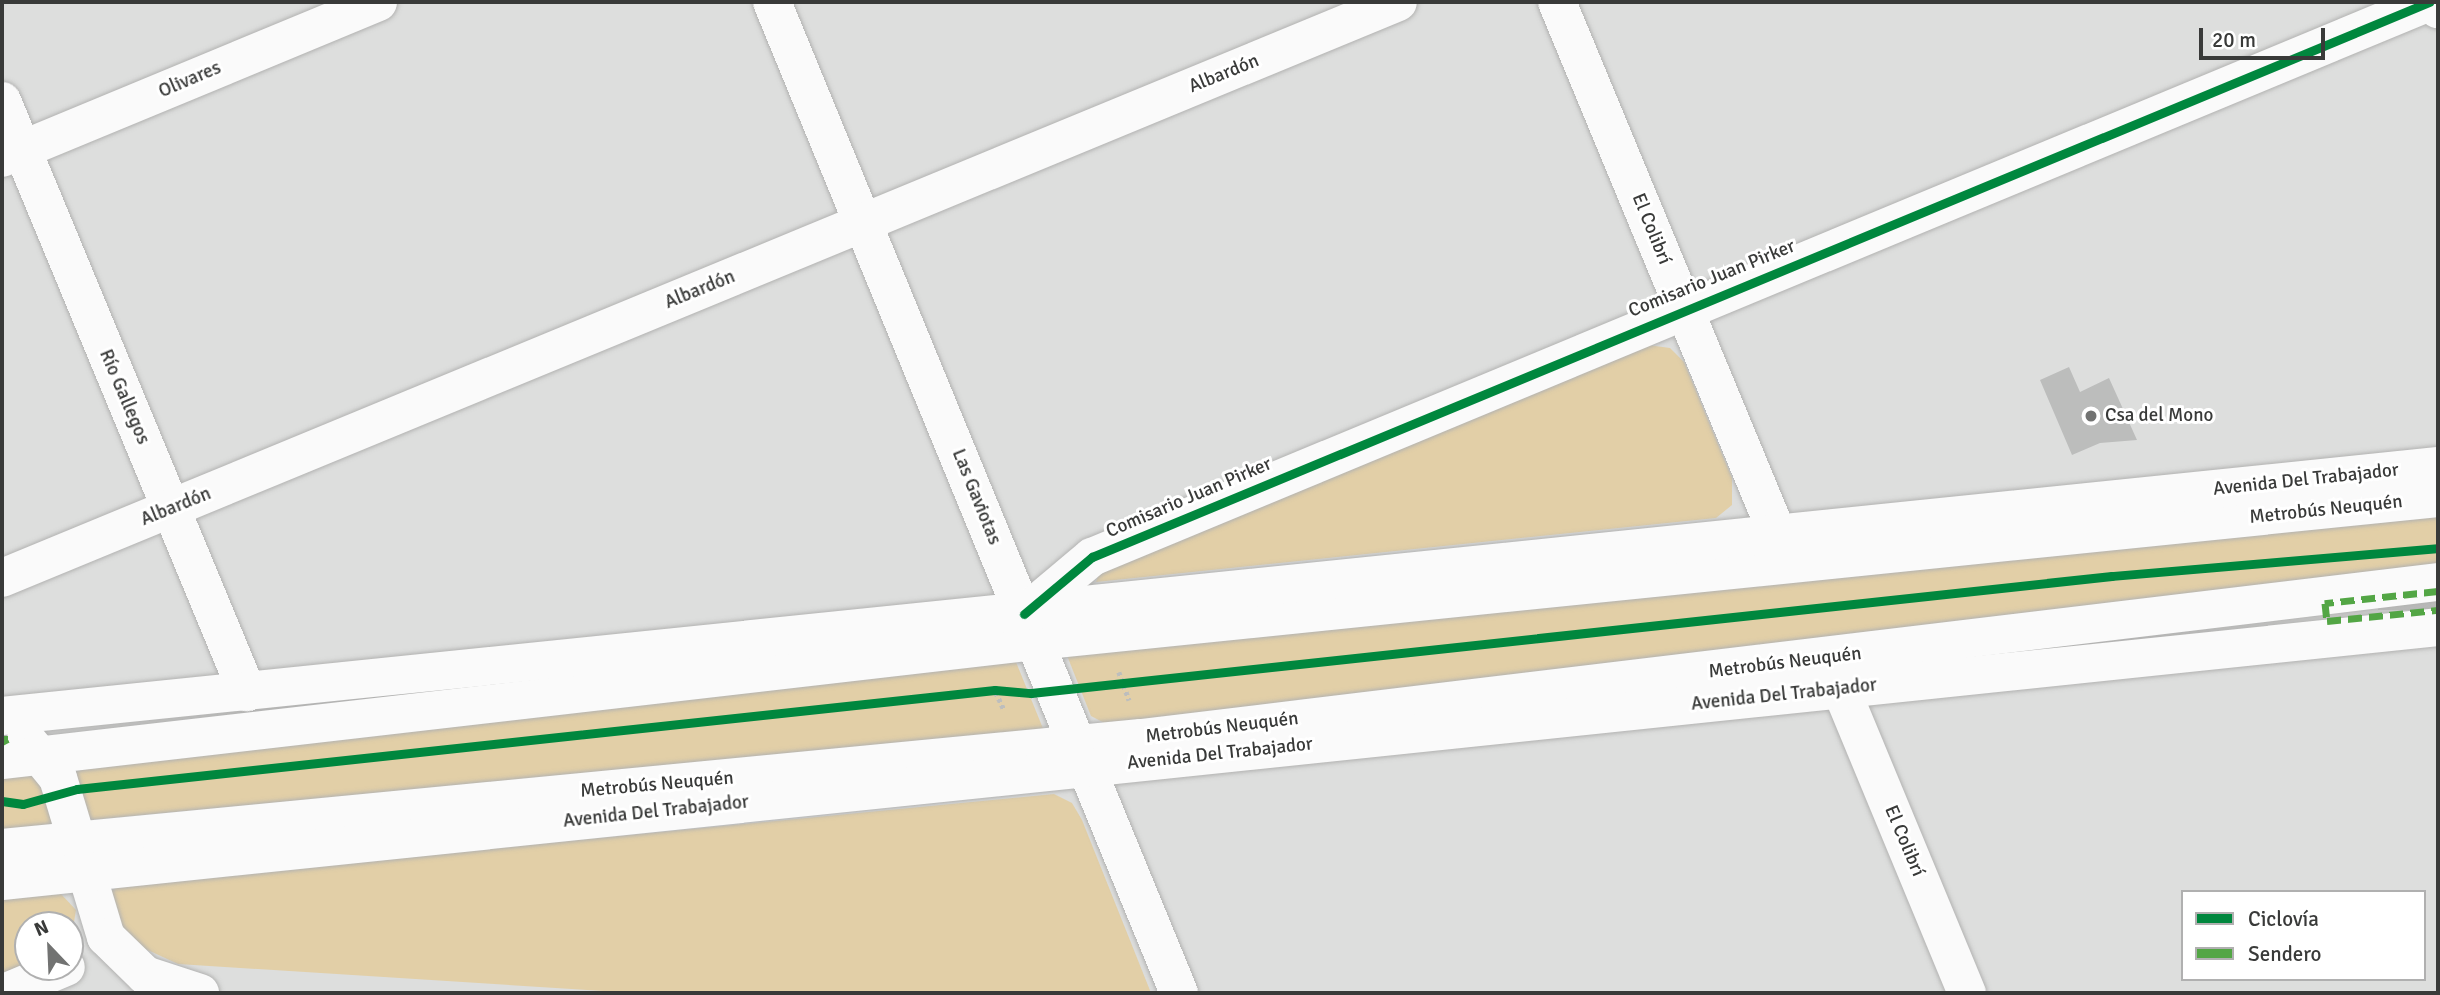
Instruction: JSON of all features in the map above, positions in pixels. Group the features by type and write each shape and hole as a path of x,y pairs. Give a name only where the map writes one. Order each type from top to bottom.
{"street":[{"name":"Olivares","path":"12,154 378,2"},
{"name":"Las Gaviotas","path":"772,2 1179,993"},
{"name":"Albardón","path":"2,578 1398,2"},
{"name":"El Colibrí","path":"1557,2 1777,533"},
{"name":"Comisario Juan Pirker","path":"1030,628 1092,557 2429,2"},
{"path":"2435,2 2438,9"},
{"name":"Río Gallegos","path":"2,101 12,154 171,509 247,692"},
{"name":"Avenida Del Trabajador","path":"2,716 247,692 1030,628 1777,533 2438,466"},
{"name":"Metrobús Neuquén","path":"2,760 1030,628 2438,498"},
{"name":"Metrobús Neuquén","path":"1083,756 2438,582"},
{"path":"2438,591 2325,603 2327,621 2438,610"},
{"name":"Avenida Del Trabajador","path":"2,881 80,856 1083,756 1841,689 2438,627"},
{"name":"El Colibrí","path":"1841,689 1968,993"},
{"path":"2,724 42,754 58,778 93,908 106,937 131,965 161,983 200,993"},
{"path":"2,848 80,856"},
{"path":"84,942 93,908"},
{"path":"4,993 33,981"}],"path":[{"path":"1116,662 1130,705"},
{"path":"990,680 1009,721"},
{"path":"981,691 1056,690 1137,681"}],"shaded area":[{"path":"1648,345 1670,348 1684,362 1732,478 1732,505 1716,518 1096,582 1099,573"},
{"path":"2438,508 2438,573 1118,730 1091,716 1068,658 1068,653"},
{"path":"1016,662 1044,731 90,820 77,789 75,764"},
{"path":"33,768 55,824 2,838 2,770"},
{"path":"1054,794 1072,803 1082,820 1151,993 635,993 178,964 126,940 110,892 121,884"},
{"path":"61,894 76,910 14,911 14,971 2,975 2,897"}],"building":[{"name":"Csa del Mono","path":"2069,367 2080,392 2109,378 2137,440 2100,443 2072,455 2040,380"},
{"path":"2378,585 2438,585 2438,610 2378,610"}],"marked path":[{"path":"2438,591 2325,603 2327,621 2438,610"},
{"path":"2,739 8,739 2,742"}],"cycle path":[{"path":"1024,614 1092,557 2429,2"},
{"path":"2,801 23,804 77,789 995,690 1031,693 2112,576 2438,548"}],"place":[{"name":"Csa del Mono","path":"2091,416"}]}
